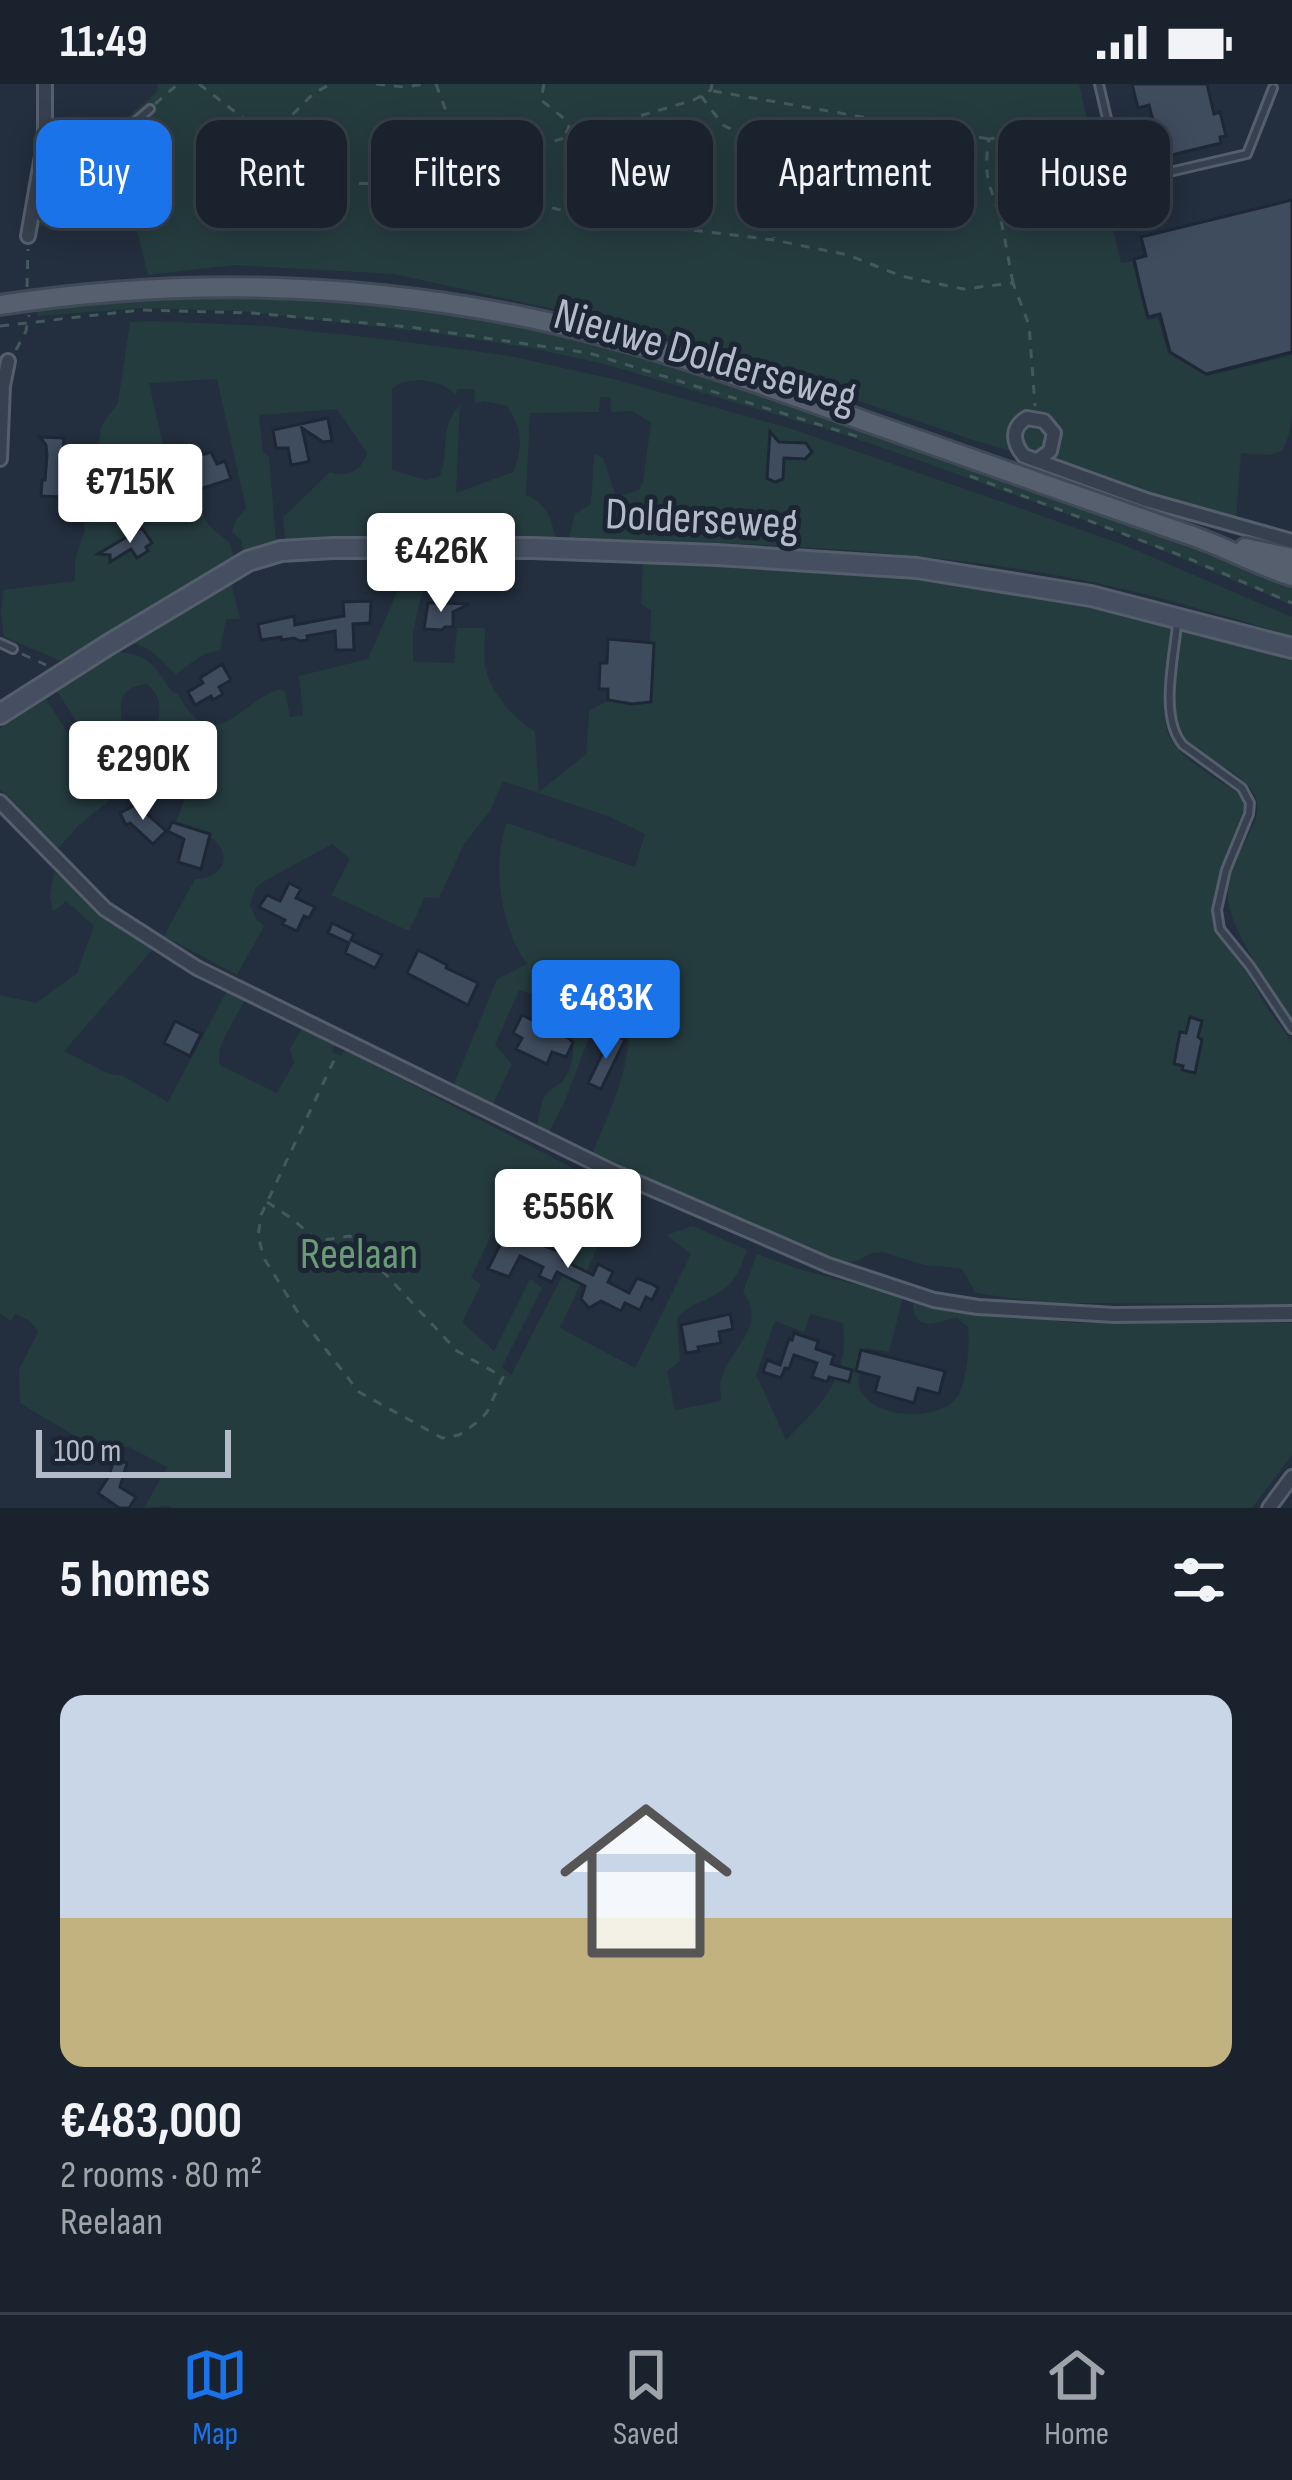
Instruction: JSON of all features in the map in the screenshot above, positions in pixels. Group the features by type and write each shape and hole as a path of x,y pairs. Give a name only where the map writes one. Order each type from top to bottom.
{"main road":[{"name":"Nieuwe Dolderseweg","path":"0,305 220,286 388,296 523,317 634,344 765,385 1292,575"},
{"name":"Nieuwe Dolderseweg","path":"1199,538 1292,558"},
{"name":"Dolderseweg","path":"0,714 248,561 281,551 333,548 555,549 916,568 1091,596 1292,648"}],"street":[{"path":"45,84 45,120"},
{"path":"28,236 36,189"},
{"path":"0,459 8,361"},
{"path":"1039,460 1050,451 1054,433 1045,421 1028,418 1018,425 1014,445 1024,456 1146,500 1292,541"},
{"path":"0,802 105,909 196,968 611,1171 828,1265 934,1300 977,1307 1115,1315 1292,1313"},
{"path":"1269,1508 1292,1477"}],"lane":[{"path":"1099,84 1122,183 1247,154 1271,86 1288,84"},
{"path":"137,120 150,109"},
{"path":"1178,618 1169,711 1176,737 1242,788 1250,803 1216,910 1220,929 1292,1029"},
{"path":"0,643 13,649"}],"path":[{"path":"150,109 178,84"},
{"path":"199,84 246,120"},
{"path":"287,120 314,93 331,84"},
{"path":"376,84 427,84"},
{"path":"436,84 450,120"},
{"path":"544,84 541,100 569,127 563,139"},
{"path":"543,145 701,96 720,84"},
{"path":"712,87 998,138"},
{"path":"701,96 723,125 774,151 774,240"},
{"path":"989,140 987,182 1029,325 1036,417"},
{"path":"543,200 585,217 774,240 963,289 1013,283"},
{"path":"8,361 30,321 28,236"},
{"name":"Nieuwe Dolderseweg","path":"0,326 140,310 252,313 410,326 589,353 856,436"},
{"path":"966,474 1292,603"},
{"path":"13,649 64,674"},
{"path":"267,1202 318,1241 350,1236 457,1351 502,1377 479,1421 459,1435 442,1438 359,1392 265,1260 258,1238 261,1215 267,1202 343,1040"}],"green space":[{"path":"158,84 1079,84 1087,120 998,120 998,228 1113,228 1121,263 1132,261 1147,320 1158,318 1168,353 1207,376 1292,355 1289,435 1282,451 1241,453 1236,519 973,440 658,332 394,274 234,265 148,275 136,228 172,228 172,120 124,120 156,93"},
{"path":"211,298 427,312 556,332 625,349 944,455 1292,582 1292,605 1125,535 924,462 604,364 428,332 238,311 143,308 37,316 37,307"},
{"path":"130,322 265,326 391,340 510,356 617,380 792,429 1124,545 1292,617 1292,636 1127,590 948,559 821,548 569,538 575,514 591,504 594,454 603,458 616,497 639,490 643,482 651,423 633,411 611,412 610,397 600,397 599,412 530,413 526,495 543,507 556,538 415,534 285,539 283,517 330,472 353,472 367,453 337,409 259,415 263,452 269,457 276,540 244,553 241,540 232,532 246,508 217,379 149,383 174,494 196,501 209,526 230,543 234,557 64,662 4,637 3,590 75,581 75,560 85,530 82,511 93,491 101,426 118,403","holes":["419,380 444,386 456,395 457,389 474,389 475,403 507,406 520,438 513,472 456,493 460,405 447,431 440,476 426,480 392,470 392,389"]},
{"path":"413,555 418,555 422,592 413,632 413,662 454,663 457,628 485,628 488,678 512,713 535,731 539,792 586,754 589,711 649,674 651,610 641,604 643,560 819,567 971,581 1171,620 1164,702 1168,732 1187,758 1242,796 1245,805 1222,866 1217,895 1221,924 1266,1006 1292,1042 1292,1304 1047,1303 976,1293 962,1269 924,1265 883,1252 840,1264 701,1210 592,1154 620,1082 629,1043 626,1008 615,1005 600,1009 549,1132 537,1126 541,1106 565,1078 573,1050 567,1020 547,1000 519,990 495,1045 512,1064 493,1104 454,1084 497,979 527,964 511,933 501,896 500,858 507,823 635,867 645,834 608,816 503,781 490,811 464,844 439,898 425,897 409,931 331,895 350,859 332,844 255,889 250,905 264,926 237,975 164,936 195,879 211,876 224,861 214,840 176,822 190,785 152,747 158,698 147,684 124,694 123,732 95,751 57,691 118,652 152,664 203,723 227,721 280,689 285,691 290,717 303,715 299,676 368,659"},
{"path":"231,582 240,619 226,619 220,650 204,654 176,674 152,652 132,643"},
{"path":"1181,627 1292,658 1292,1021 1254,961 1230,911 1230,881 1257,803 1244,781 1196,748 1179,728 1175,693"},
{"path":"46,699 110,800 56,851 0,789 0,728"},
{"name":"Reelaan","path":"54,871 106,918 154,948 64,1051 168,1102 228,989 246,998 220,1049 219,1064 224,1067 277,1093 294,1063 290,1049 302,1028 335,1044 332,1052 341,1056 345,1050 598,1181 565,1245 556,1203 526,1193 518,1209 506,1205 471,1278 481,1284 462,1322 494,1351 530,1279 542,1288 502,1367 511,1375 610,1184 634,1198 607,1227 560,1328 635,1368 691,1254 666,1235 693,1226 747,1250 730,1284 677,1319 680,1361 667,1371 675,1410 721,1401 725,1369 752,1316 743,1292 757,1254 903,1297 889,1352 866,1348 859,1386 876,1406 906,1414 950,1404 962,1388 968,1352 968,1327 957,1318 921,1322 912,1299 1076,1323 1292,1323 1292,1455 1252,1508 144,1508 167,1467 129,1447 100,1451 20,1403 19,1370 38,1332 30,1321 15,1314 11,1321 0,1314 0,995 36,1003 77,973 94,926 66,901 53,912","holes":["810,1314 843,1323 842,1360 831,1388 786,1440 756,1375 775,1321 804,1332"]}],"building":[{"path":"1132,84 1207,84 1214,114 1220,112 1226,136 1220,137 1221,143 1170,155 1170,120 1153,120 1149,105 1138,108"},
{"path":"1292,200 1292,352 1206,374 1170,352 1160,314 1148,317 1143,298 1134,259 1146,256 1141,237"},
{"path":"328,418 332,441 323,442 302,428 307,462 291,465 288,448 276,448 273,430"},
{"path":"770,432 779,442 806,443 812,452 805,459 784,458 783,479 775,482 767,478"},
{"path":"40,437 64,438 62,469 90,471 89,485 66,484 61,497 41,496 47,455"},
{"path":"211,452 217,464 225,461 231,479 188,493 176,455"},
{"path":"142,528 152,543 137,558 131,549 110,562 110,555 98,554"},
{"path":"371,601 370,623 353,624 354,650 336,650 335,631 300,641 261,640 258,624 294,616 295,625 344,616 343,602"},
{"path":"428,603 469,604 453,612 453,627 442,630 424,629"},
{"path":"608,639 654,643 651,702 608,700 608,689 599,689 600,663 607,663"},
{"path":"222,664 231,680 219,687 223,694 195,705 188,692"},
{"path":"121,746 139,756 127,779 134,783 126,796 100,781"},
{"path":"141,802 166,831 153,844 130,823 126,825 120,813"},
{"path":"172,822 210,834 201,869 178,862 184,839 168,831"},
{"path":"289,883 301,889 296,898 315,907 297,931 259,907 267,895 280,901"},
{"path":"332,923 354,934 351,940 382,955 375,968 345,953 349,943 328,933"},
{"path":"418,950 478,983 468,1005 407,973"},
{"path":"522,1015 570,1039 573,1043 566,1057 552,1052 547,1064 516,1049 522,1038 513,1033"},
{"path":"1190,1017 1202,1021 1195,1073 1174,1064 1180,1032 1186,1033"},
{"path":"175,1021 201,1034 190,1056 164,1043"},
{"path":"612,1034 625,1040 601,1089 588,1083"},
{"path":"533,1218 546,1224 536,1243 566,1254 563,1260 593,1275 598,1264 613,1272 608,1282 629,1293 637,1278 652,1284 658,1288 652,1300 646,1297 640,1310 625,1303 621,1311 601,1301 589,1308 581,1299 585,1286 557,1272 552,1282 539,1276 543,1267 520,1256 509,1277 488,1269 503,1239 510,1242 515,1233 524,1237"},
{"path":"730,1314 733,1329 719,1332 721,1343 686,1353 681,1325"},
{"path":"794,1333 818,1341 816,1349 834,1355 831,1364 852,1370 849,1382 812,1377 817,1363 794,1355 781,1378 763,1372 767,1360 780,1365"},
{"path":"861,1350 945,1371 939,1394 918,1388 914,1403 875,1392 879,1377 856,1371"},
{"path":"114,1459 127,1463 120,1487 136,1497 129,1508 119,1508 98,1493"}]}
